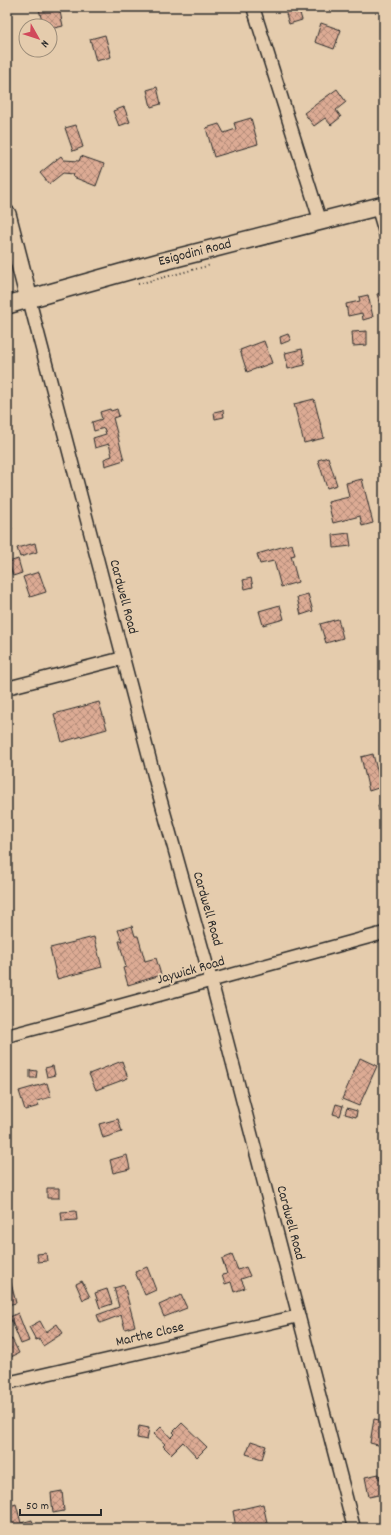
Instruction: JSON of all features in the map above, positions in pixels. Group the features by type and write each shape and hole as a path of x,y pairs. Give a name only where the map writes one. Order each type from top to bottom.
{"main road":[{"name":"Esigodini Road","path":"7,305 320,220 379,206"},
{"path":"7,214 29,299"}],"street":[{"path":"253,7 320,220"},
{"name":"Cardwell Road","path":"29,299 159,795 211,980 354,1528"},
{"path":"7,688 123,658"},
{"name":"Jaywick Road","path":"7,1036 146,1000 211,980 384,933"},
{"name":"Marthe Close","path":"7,1383 299,1316"}],"lane":[{"path":"379,206 384,240"}],"path":[{"path":"132,285 216,263"}],"building":[{"path":"59,7 63,26 58,27 58,18 41,18 39,9"},
{"path":"284,7 298,7 302,20 289,24"},
{"path":"321,23 341,30 334,49 315,42"},
{"path":"105,35 111,57 96,61 90,39"},
{"path":"157,87 161,104 151,107 147,90"},
{"path":"337,89 346,102 336,110 341,117 331,125 325,118 314,126 304,113"},
{"path":"124,107 130,122 119,126 113,111"},
{"path":"251,118 258,144 214,157 206,128 219,124 224,133 236,129 234,123"},
{"path":"76,125 83,147 73,151 65,128"},
{"path":"61,156 64,160 79,161 81,156 104,164 96,186 73,177 74,174 63,173 49,184 40,173"},
{"path":"384,293 384,311 382,311 377,294"},
{"path":"368,295 373,317 363,320 362,313 348,316 346,304 360,301 359,297"},
{"path":"367,331 367,345 353,346 352,332"},
{"path":"288,334 291,340 281,344 280,337"},
{"path":"264,341 272,363 247,372 240,350"},
{"path":"302,349 305,365 288,369 285,353"},
{"path":"314,399 324,438 304,443 294,404"},
{"path":"110,409 111,411 117,409 119,416 113,418 124,460 105,466 104,459 112,456 109,444 95,448 93,438 106,434 104,428 94,431 92,422 102,419 100,412"},
{"path":"223,410 224,417 215,419 214,412"},
{"path":"328,457 337,485 327,488 318,460"},
{"path":"7,467 10,480 7,480"},
{"path":"362,479 373,523 362,526 360,516 333,523 328,502 349,497 346,483"},
{"path":"7,480 10,496 7,497"},
{"path":"7,513 12,529 7,531"},
{"path":"349,533 351,546 334,548 333,535"},
{"path":"35,543 37,552 20,557 17,548"},
{"path":"292,544 295,555 291,556 298,582 281,587 274,561 260,564 257,554"},
{"path":"18,559 22,573 13,576 9,562"},
{"path":"39,572 46,592 30,597 23,577"},
{"path":"251,578 253,587 245,589 243,580"},
{"path":"308,594 313,611 301,615 297,597"},
{"path":"280,605 284,619 263,625 259,611"},
{"path":"338,619 343,638 326,643 320,624"},
{"path":"99,702 107,729 62,742 54,714"},
{"path":"373,754 381,787 369,791 361,757"},
{"path":"384,805 384,812 380,813 378,806"},
{"path":"132,926 135,936 138,936 145,961 156,958 161,975 128,985 123,968 126,967 119,941 122,941 118,930"},
{"path":"94,937 102,967 57,979 50,948"},
{"path":"360,1058 377,1066 359,1106 342,1099"},
{"path":"122,1061 128,1078 96,1090 89,1074"},
{"path":"53,1066 55,1075 47,1077 45,1068"},
{"path":"30,1070 37,1071 36,1078 30,1078"},
{"path":"47,1083 51,1097 37,1101 39,1106 25,1110 19,1091"},
{"path":"336,1104 343,1106 340,1116 333,1114"},
{"path":"347,1108 357,1111 356,1117 345,1114"},
{"path":"118,1119 122,1132 103,1138 99,1124"},
{"path":"127,1155 130,1169 113,1173 110,1160"},
{"path":"47,1188 59,1188 59,1198 47,1198"},
{"path":"76,1211 77,1220 62,1221 61,1212"},
{"path":"46,1253 47,1261 38,1262 37,1254"},
{"path":"232,1255 238,1270 246,1267 250,1276 241,1279 245,1288 234,1292 231,1282 225,1284 222,1275 227,1274 222,1259"},
{"path":"147,1267 156,1290 145,1295 135,1272"},
{"path":"82,1281 90,1297 83,1300 76,1284"},
{"path":"11,1283 16,1303 7,1305 7,1284"},
{"path":"124,1285 135,1326 125,1329 121,1315 100,1323 97,1315 119,1307 114,1288"},
{"path":"107,1289 112,1304 100,1308 95,1293"},
{"path":"181,1295 187,1308 164,1317 159,1305"},
{"path":"18,1313 29,1341 21,1344 10,1317"},
{"path":"40,1321 46,1332 57,1324 63,1333 43,1346 39,1339 36,1340 29,1327"},
{"path":"12,1339 19,1353 7,1359 7,1341"},
{"path":"374,1419 384,1421 384,1438 382,1446 370,1443"},
{"path":"182,1423 207,1447 197,1457 183,1442 171,1454 163,1446 165,1444 154,1434 161,1427 171,1438 175,1434 173,1432"},
{"path":"139,1426 149,1428 147,1440 137,1438"},
{"path":"251,1441 266,1446 262,1459 246,1454"},
{"path":"379,1474 379,1479 384,1478 384,1492 382,1492 383,1494 369,1497 365,1477"},
{"path":"62,1491 64,1511 53,1513 51,1493"},
{"path":"16,1504 21,1523 32,1520 34,1528 7,1528 7,1507"},
{"path":"263,1504 268,1527 236,1528 233,1511"}]}
